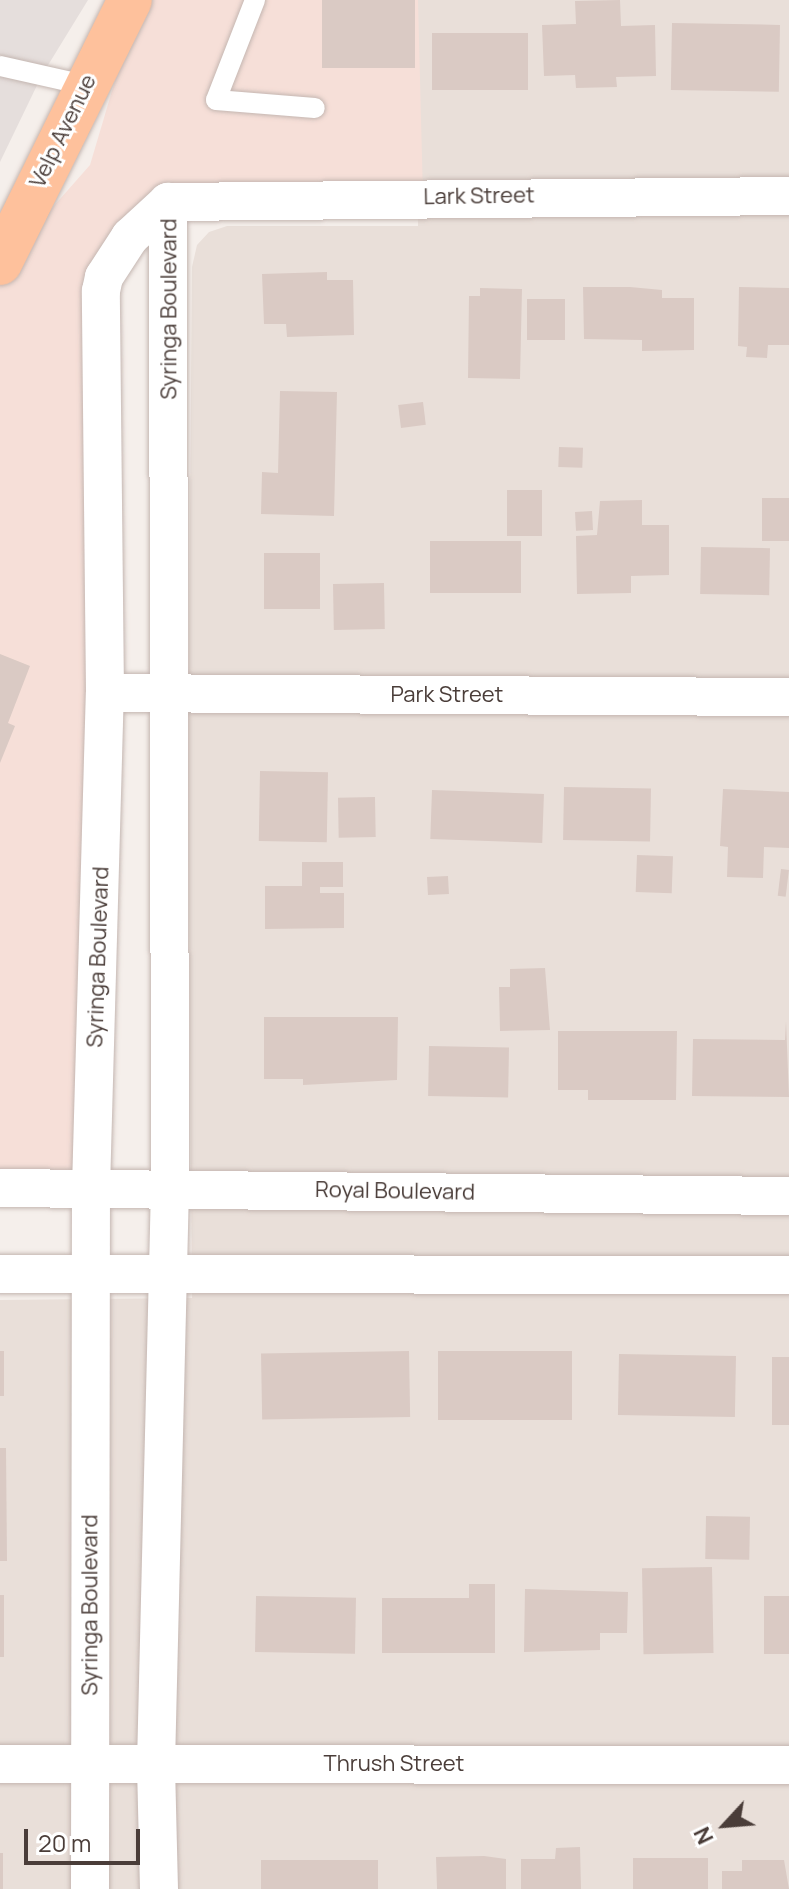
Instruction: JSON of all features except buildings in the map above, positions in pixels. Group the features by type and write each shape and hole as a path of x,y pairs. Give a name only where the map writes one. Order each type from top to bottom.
{"main road":[{"name":"Velp Avenue","path":"0,263 84,85 130,0"}],"street":[{"name":"Lark Street","path":"168,202 789,196"},
{"name":"Syringa Boulevard","path":"90,1889 91,1188 105,693 101,291 104,277 130,237 168,202"},
{"name":"Syringa Boulevard","path":"159,1889 156,1764 170,1189 168,202"},
{"name":"Park Street","path":"105,693 789,697"},
{"name":"Royal Boulevard","path":"0,1188 789,1196"},
{"path":"0,1274 789,1275"},
{"name":"Thrush Street","path":"0,1764 789,1765"}],"lane":[{"path":"255,0 216,100 315,108"},
{"path":"0,66 84,85"}],"shaded area":[{"path":"0,0 88,0 42,75 0,162"},
{"path":"139,0 418,0 423,197 168,202 110,266 91,1188 0,1188 0,267 90,165"},
{"path":"416,0 789,0 789,1889 0,1889 0,1300 192,1298 188,770 192,267 197,245 209,232 227,226 418,226"}]}
